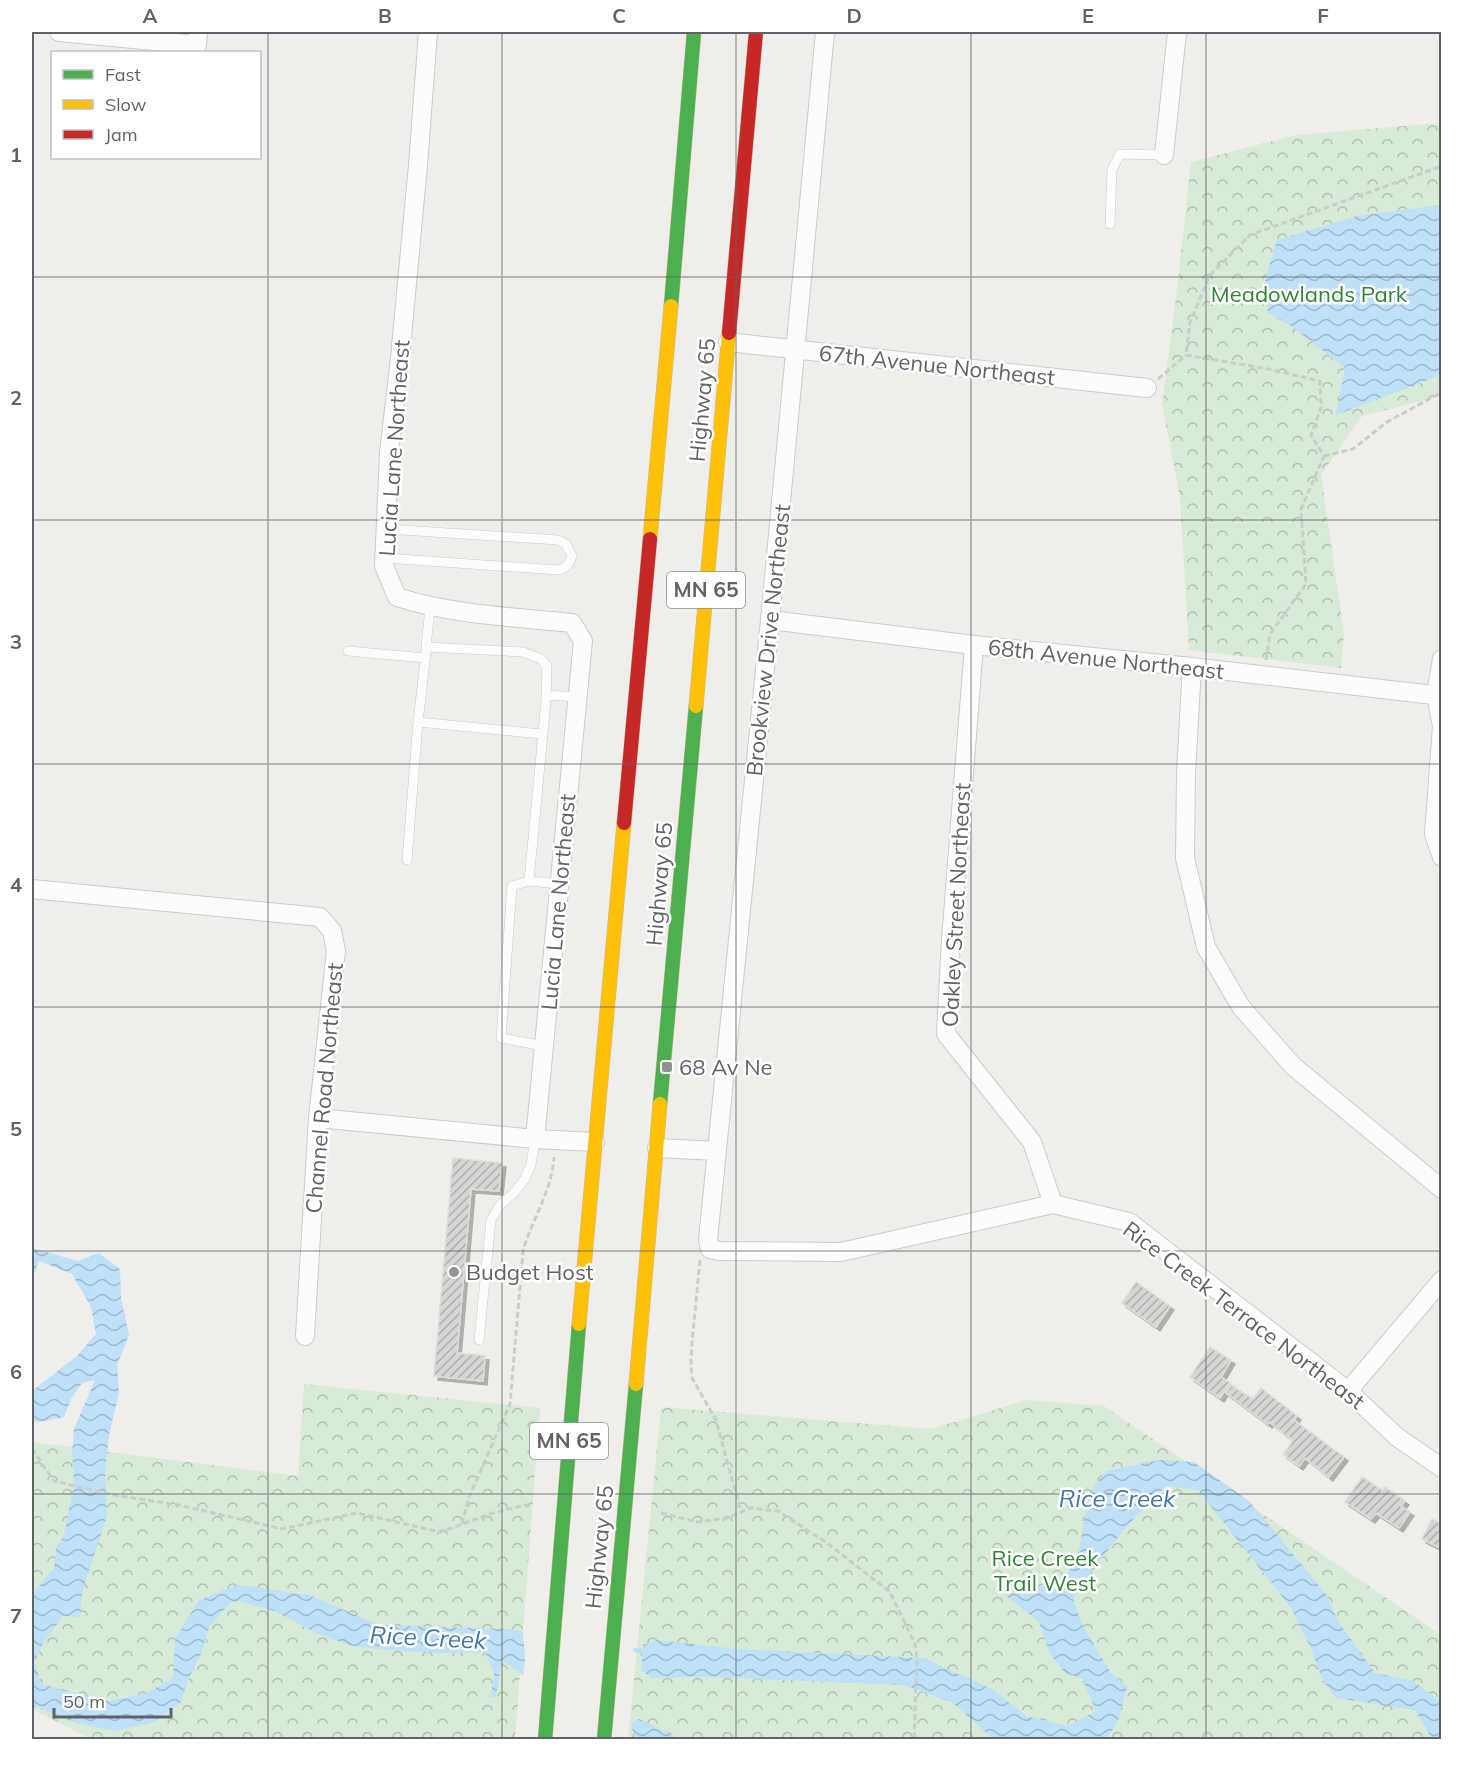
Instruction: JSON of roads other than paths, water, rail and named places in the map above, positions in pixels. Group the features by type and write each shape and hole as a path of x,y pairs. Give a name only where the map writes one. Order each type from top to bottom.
{"highway":[{"name":"Highway 65","path":"545,1740 581,1295 694,32"},
{"name":"Highway 65","path":"604,1740 756,32"}],"street":[{"path":"59,32 197,38"},
{"name":"Lucia Lane Northeast","path":"428,32 418,165 389,453 384,566 397,597 430,607 450,610 572,623 583,641 535,1139"},
{"name":"Brookview Drive Northeast","path":"710,1249 708,1240 770,620 825,32"},
{"path":"1164,155 1177,32"},
{"name":"67th Avenue Northeast","path":"728,342 1147,388"},
{"name":"68th Avenue Northeast","path":"770,620 974,645 1439,696"},
{"name":"Oakley Street Northeast","path":"974,645 946,1034 1032,1142 1053,1204"},
{"path":"1442,659 1439,696 1442,726 1434,834 1442,857"},
{"path":"1192,668 1186,772 1185,858 1206,947 1241,1007 1293,1066 1442,1189"},
{"name":"Channel Road Northeast","path":"32,889 320,917 332,931 336,951 318,1118 305,1336"},
{"path":"318,1118 535,1139 595,1142"},
{"path":"657,1148 717,1151"},
{"name":"Rice Creek Terrace Northeast","path":"710,1249 841,1252 1053,1204 1129,1222 1348,1391 1397,1437 1442,1468"},
{"path":"1348,1391 1442,1280"}],"lane":[{"path":"1110,224 1112,170 1120,154 1164,155"},
{"path":"385,558 558,570 569,564 572,556 566,544 558,540 386,529"},
{"path":"407,860 430,607"},
{"path":"426,647 523,652 541,659 547,666 529,881"},
{"path":"348,651 425,658"},
{"path":"546,695 577,697"},
{"path":"418,722 543,734"},
{"path":"544,1046 501,1038 512,886 529,881 560,884"},
{"path":"479,1340 491,1220 500,1205 524,1180 531,1165 535,1139"}],"water":[{"path":"1441,205 1441,375 1336,415 1345,368 1290,325 1268,313 1265,280 1277,240 1357,216"},
{"name":"Rice Creek","path":"32,1248 78,1261 99,1253 120,1269 121,1298 129,1335 117,1365 119,1393 109,1435 105,1471 107,1516 82,1592 80,1617 63,1616 42,1645 35,1662 41,1684 109,1701 147,1693 173,1678 175,1639 199,1600 237,1585 309,1595 379,1625 511,1629 523,1632 525,1658 523,1675 502,1660 496,1697 491,1697 494,1673 485,1652 445,1653 352,1646 314,1632 275,1611 239,1601 230,1603 209,1627 201,1654 189,1678 181,1702 154,1722 115,1731 73,1722 32,1705 32,1602 34,1592 54,1568 56,1548 64,1536 74,1483 72,1453 74,1429 95,1380 82,1383 71,1399 64,1417 39,1422 32,1421 32,1391 77,1356 96,1334 91,1307 72,1274 39,1261 32,1278"},
{"name":"Rice Creek","path":"1159,1460 1194,1462 1249,1501 1326,1594 1338,1621 1375,1673 1413,1681 1441,1702 1441,1739 1432,1739 1415,1710 1336,1698 1322,1679 1310,1646 1291,1608 1198,1490 1167,1486 1128,1525 1073,1599 1082,1624 1111,1673 1127,1686 1118,1722 1106,1739 993,1739 953,1703 904,1685 705,1677 652,1678 641,1670 643,1645 657,1640 737,1649 923,1658 994,1690 1026,1716 1068,1726 1096,1711 1082,1678 1065,1673 1050,1654 1039,1622 1005,1595 1028,1588 1063,1583 1079,1549 1090,1492 1106,1471"},
{"path":"639,1719 681,1739 638,1739 631,1728 634,1721"}],"waterway":[{"name":"Rice Creek","path":"635,1650 648,1651"}],"place":[{"name":"68 Av Ne","path":"667,1067"},
{"name":"Budget Host","path":"454,1272"}],"park label":[{"name":"Meadowlands Park","path":"1309,294"},
{"name":"Rice Creek Trail West","path":"1045,1571"}]}
